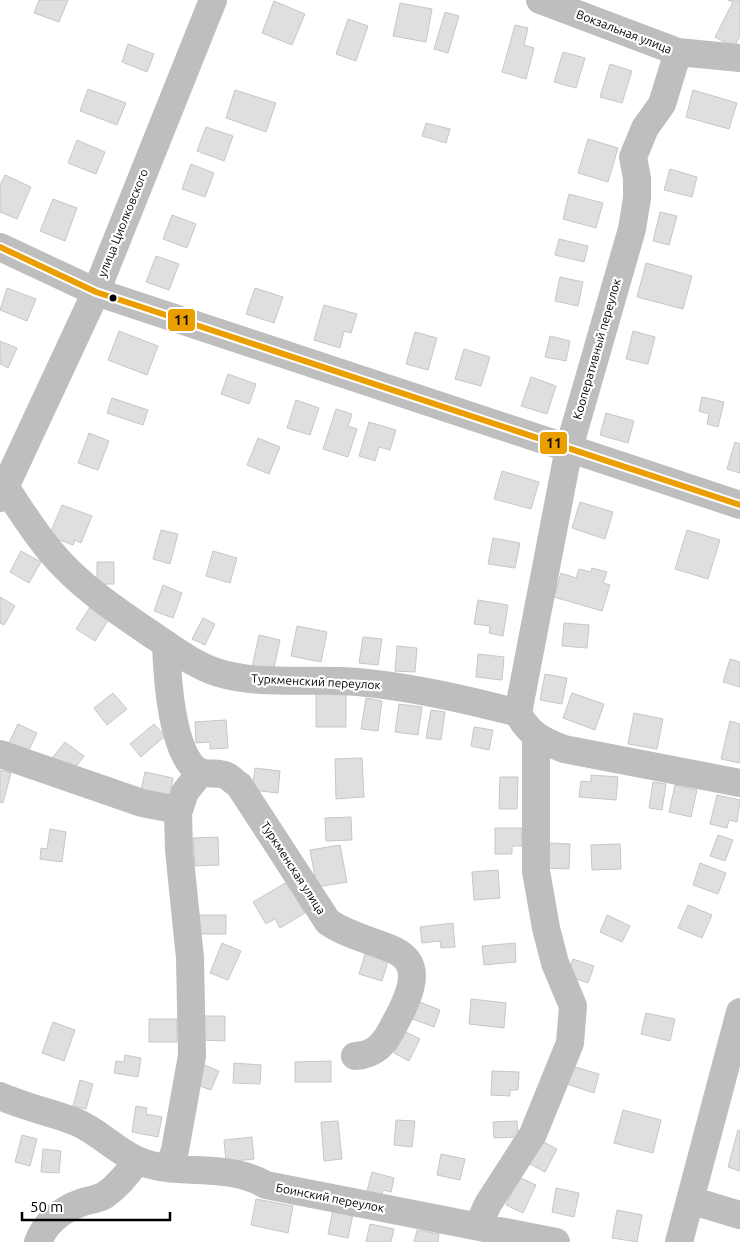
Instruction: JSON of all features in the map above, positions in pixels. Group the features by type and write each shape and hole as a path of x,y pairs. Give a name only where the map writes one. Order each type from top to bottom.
{"street":[{"name":"улица Циолковского","path":"2,492 96,292 213,0"},
{"name":"Вокзальная улица","path":"554,2 678,52 740,58"},
{"name":"Кооперативный переулок","path":"518,713 569,448 632,229 637,198 637,178 632,157 645,128 662,104 678,52"},
{"path":"0,247 96,292 740,505"},
{"name":"Туркменский переулок","path":"2,492 51,552 82,582 118,611 166,644 212,670 258,681 288,679 357,682 411,688 518,713"},
{"path":"166,644 168,688 176,729 188,762 201,772 185,792 178,813 179,850 190,958 192,1056 175,1150 169,1168"},
{"path":"518,713 525,727 536,735 564,749 740,783"},
{"path":"478,1226 488,1204 533,1134 570,1043 573,1006 555,963 546,928 536,871 536,735"},
{"path":"0,754 142,803 173,809 178,813"},
{"name":"Туркменская улица","path":"201,772 227,775 239,786 328,922 339,929 390,946 409,960 413,972 411,986 397,1021 384,1043 365,1056 355,1056"},
{"path":"679,1242 738,1028"},
{"name":"Боинский переулок","path":"0,1096 76,1122 137,1160 169,1168 245,1175 266,1185 556,1242"},
{"path":"38,1242 41,1233 56,1214 80,1203 104,1196 125,1179 137,1160"},
{"path":"690,1200 740,1216"}],"building":[{"path":"39,0 68,0 59,22 34,13"},
{"path":"728,0 740,0 740,36 734,47 715,37 733,2"},
{"path":"274,1 305,14 292,45 262,33"},
{"path":"400,3 432,9 426,42 393,36"},
{"path":"445,12 459,16 448,53 434,49"},
{"path":"348,19 368,26 356,61 336,54"},
{"path":"515,25 528,28 524,45 534,48 526,79 502,72"},
{"path":"128,44 154,54 147,72 122,62"},
{"path":"563,52 585,58 576,88 554,82"},
{"path":"610,64 632,71 622,103 600,97"},
{"path":"88,89 126,103 117,125 80,111"},
{"path":"235,90 276,103 266,132 226,118"},
{"path":"693,90 737,103 729,129 686,117"},
{"path":"426,123 450,129 446,143 422,136"},
{"path":"206,127 233,136 224,161 197,151"},
{"path":"588,139 618,148 608,182 578,173"},
{"path":"77,140 105,152 96,174 68,163"},
{"path":"191,164 214,173 205,197 182,189"},
{"path":"670,169 697,177 692,197 664,190"},
{"path":"5,175 31,187 17,219 0,212 0,185"},
{"path":"569,194 603,203 596,228 563,219"},
{"path":"53,199 77,208 65,241 40,231"},
{"path":"660,212 677,216 669,245 653,241"},
{"path":"172,215 196,224 187,248 163,239"},
{"path":"559,239 588,246 584,262 555,255"},
{"path":"156,256 179,264 169,290 146,282"},
{"path":"646,263 692,276 683,309 637,297"},
{"path":"560,277 583,282 578,306 555,301"},
{"path":"7,288 36,299 27,321 0,310"},
{"path":"255,288 283,297 274,323 246,314"},
{"path":"324,305 357,314 351,333 344,331 340,348 314,340"},
{"path":"119,331 158,346 147,375 108,360"},
{"path":"633,331 655,337 648,364 626,359"},
{"path":"415,332 437,338 428,370 406,364"},
{"path":"550,336 570,341 566,361 545,357"},
{"path":"0,341 17,348 8,368 0,364"},
{"path":"464,349 490,357 481,386 455,379"},
{"path":"228,374 256,384 249,404 221,394"},
{"path":"531,377 556,386 547,414 521,406"},
{"path":"702,397 724,402 718,427 707,424 709,414 699,411"},
{"path":"112,398 148,410 143,425 107,413"},
{"path":"296,400 319,408 310,435 287,428"},
{"path":"336,409 352,414 348,426 357,429 348,457 323,449"},
{"path":"606,413 634,421 628,443 600,435"},
{"path":"369,422 396,430 390,450 379,447 375,461 359,456"},
{"path":"89,433 109,441 98,470 78,463"},
{"path":"258,438 280,447 269,474 247,465"},
{"path":"735,442 740,444 740,473 727,469"},
{"path":"502,471 539,482 531,509 494,499"},
{"path":"580,502 613,512 605,539 572,528"},
{"path":"62,505 92,516 81,543 75,540 73,545 49,536"},
{"path":"161,530 178,534 170,564 153,559"},
{"path":"687,530 720,540 708,579 675,569"},
{"path":"493,538 520,543 515,568 488,564"},
{"path":"21,551 41,562 29,583 10,572"},
{"path":"213,551 237,558 230,583 206,576"},
{"path":"97,562 114,562 114,584 97,584"},
{"path":"592,568 607,572 603,583 610,585 602,611 554,597 561,573 576,578 579,569 591,572"},
{"path":"163,585 182,593 173,618 154,611"},
{"path":"0,597 15,606 4,625 0,623"},
{"path":"478,600 508,605 503,636 489,633 490,626 474,624"},
{"path":"90,607 109,619 95,641 76,629"},
{"path":"203,618 215,624 205,645 192,639"},
{"path":"564,623 589,625 587,648 562,646"},
{"path":"297,626 327,632 321,662 291,656"},
{"path":"259,635 280,640 273,672 252,667"},
{"path":"363,637 382,639 378,665 359,663"},
{"path":"397,646 417,648 415,672 395,671"},
{"path":"478,654 504,657 502,680 476,677"},
{"path":"730,659 740,662 740,687 723,682"},
{"path":"545,674 567,678 562,704 540,700"},
{"path":"113,693 127,709 107,725 94,708"},
{"path":"316,693 346,693 346,727 316,727"},
{"path":"572,693 604,704 595,730 563,718"},
{"path":"366,698 382,701 378,731 361,729"},
{"path":"399,704 422,707 418,735 395,732"},
{"path":"431,710 445,712 441,740 426,738"},
{"path":"634,713 663,719 657,749 628,744"},
{"path":"226,720 228,748 210,749 210,742 196,743 195,722"},
{"path":"730,721 740,724 740,763 721,759"},
{"path":"18,724 37,733 26,756 7,747"},
{"path":"154,724 165,736 141,757 130,744"},
{"path":"474,727 493,730 489,750 471,746"},
{"path":"65,742 84,756 72,772 53,757"},
{"path":"362,758 364,797 336,799 335,759"},
{"path":"255,768 280,771 278,793 252,790"},
{"path":"0,770 11,773 3,803 0,802"},
{"path":"145,772 173,778 169,800 140,795"},
{"path":"591,775 618,777 616,800 579,797 581,781 591,782"},
{"path":"500,777 518,777 517,809 499,809"},
{"path":"653,782 666,784 662,810 649,808"},
{"path":"675,785 697,790 691,817 669,812"},
{"path":"717,795 740,800 737,822 729,820 727,828 710,824"},
{"path":"351,817 352,840 326,841 325,818"},
{"path":"495,828 522,828 522,846 512,846 512,854 495,854"},
{"path":"50,829 66,832 62,862 40,859 41,848 47,849"},
{"path":"718,835 733,840 725,861 710,856"},
{"path":"218,837 219,865 195,866 193,838"},
{"path":"549,843 570,844 569,869 547,868"},
{"path":"620,844 621,869 592,870 591,845"},
{"path":"340,845 347,882 317,887 310,850"},
{"path":"700,863 726,873 718,894 693,885"},
{"path":"498,870 500,898 474,900 472,872"},
{"path":"287,882 305,913 280,928 275,919 266,924 253,902"},
{"path":"688,905 712,915 702,938 678,928"},
{"path":"199,915 226,915 226,934 198,934"},
{"path":"607,915 630,926 622,942 600,932"},
{"path":"453,923 455,947 441,948 440,941 422,943 420,927"},
{"path":"222,943 241,951 228,980 210,973"},
{"path":"515,943 516,962 484,965 482,946"},
{"path":"367,948 390,955 382,981 359,974"},
{"path":"573,959 594,966 588,983 567,976"},
{"path":"471,999 506,1003 504,1028 469,1024"},
{"path":"417,1001 440,1010 434,1027 410,1018"},
{"path":"646,1013 675,1019 670,1041 641,1034"},
{"path":"202,1016 225,1016 225,1041 202,1040"},
{"path":"149,1019 177,1019 177,1042 149,1042"},
{"path":"53,1022 75,1030 64,1061 42,1053"},
{"path":"404,1031 420,1039 409,1061 394,1053"},
{"path":"125,1055 141,1058 138,1077 114,1073 116,1061 124,1062"},
{"path":"331,1061 331,1082 295,1082 295,1062"},
{"path":"234,1063 261,1065 260,1084 233,1083"},
{"path":"202,1064 219,1071 211,1090 194,1084"},
{"path":"572,1066 599,1074 594,1093 567,1084"},
{"path":"492,1071 519,1072 518,1090 510,1090 510,1096 491,1095"},
{"path":"80,1080 93,1084 86,1109 73,1106"},
{"path":"136,1106 147,1108 146,1114 162,1117 158,1137 132,1132"},
{"path":"623,1110 661,1120 653,1153 614,1143"},
{"path":"396,1120 415,1121 412,1147 394,1145"},
{"path":"338,1121 342,1159 324,1161 321,1122"},
{"path":"517,1121 518,1137 494,1138 493,1122"},
{"path":"738,1130 740,1131 740,1171 728,1167"},
{"path":"22,1135 37,1139 30,1166 15,1162"},
{"path":"252,1137 254,1159 226,1162 224,1140"},
{"path":"540,1140 557,1149 545,1172 528,1163"},
{"path":"43,1149 61,1151 59,1173 41,1172"},
{"path":"441,1154 465,1159 460,1180 437,1175"},
{"path":"372,1172 394,1178 391,1192 383,1190 381,1199 366,1195"},
{"path":"519,1177 536,1185 523,1213 506,1205"},
{"path":"556,1188 579,1193 574,1217 552,1212"},
{"path":"256,1199 293,1206 288,1233 251,1225"},
{"path":"333,1210 353,1214 348,1238 328,1234"},
{"path":"617,1210 642,1215 637,1242 612,1238"},
{"path":"370,1224 394,1229 391,1242 366,1242"},
{"path":"417,1230 439,1234 438,1242 414,1242"}],"transit line":[{"name":"11","path":"0,247 96,292 740,505"}]}
